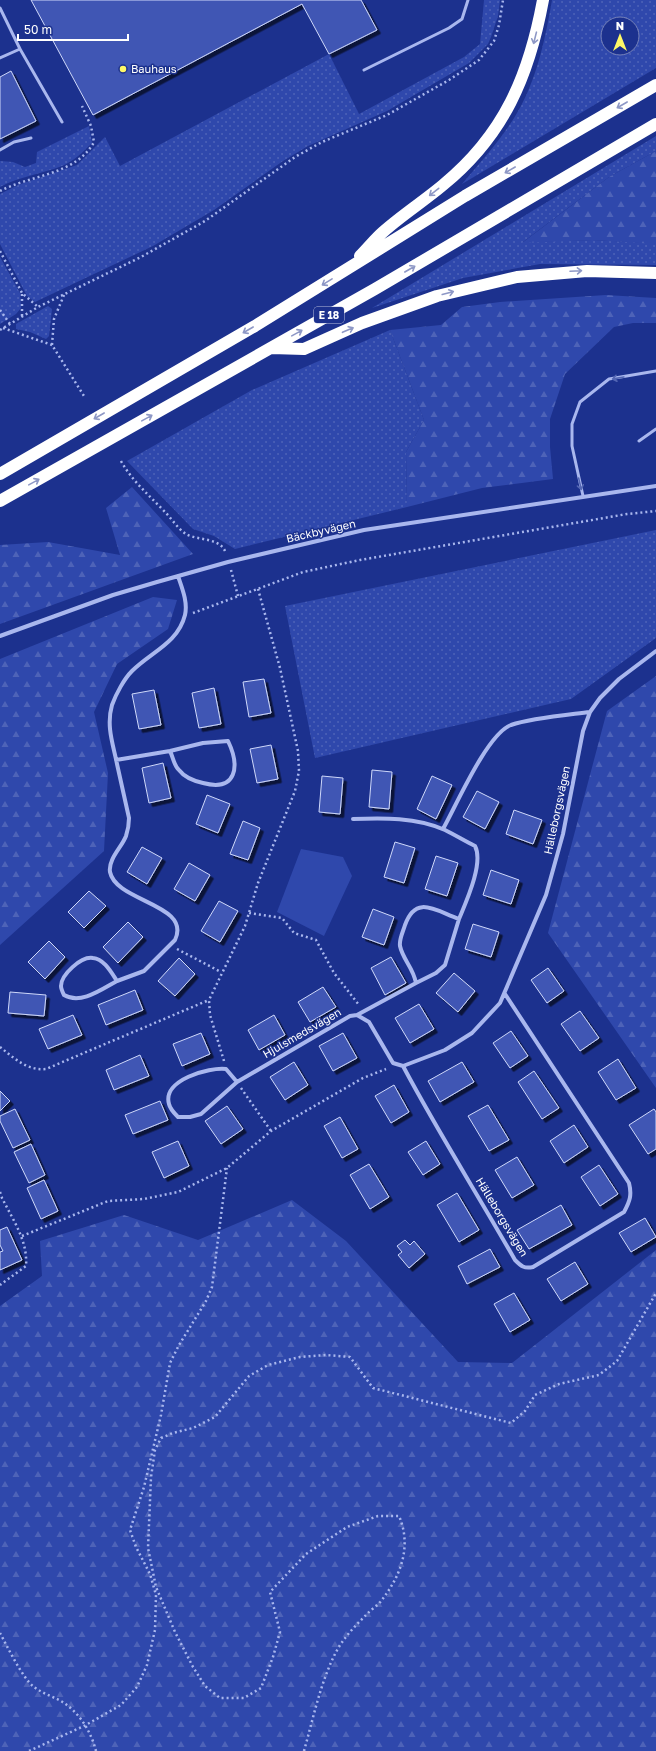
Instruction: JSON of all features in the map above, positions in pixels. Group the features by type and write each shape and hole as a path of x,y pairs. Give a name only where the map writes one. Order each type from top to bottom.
{"highway":[{"name":"E 18","path":"348,268 383,232 444,184 487,140 504,114 526,70 543,0"},
{"name":"E 18","path":"0,474 255,326 466,196 656,85"},
{"name":"E 18","path":"0,501 375,290 656,124"},
{"name":"E 18","path":"271,348 304,349 362,324 437,296 517,277 587,271 656,273"}],"street":[{"name":"Bäckbyvägen","path":"0,636 113,596 178,576 228,562 364,530 656,486"},
{"path":"117,981 103,962 94,958 86,958 79,961 73,967 63,980 61,986 64,995 74,999 86,997 117,981 144,971 171,945 178,935 175,920 160,908 124,890 113,881 110,871 111,863 126,837 129,818 112,744 110,726 112,705 118,692 132,672 178,633 185,614 184,594 178,576"},
{"name":"Hälleborgsvägen","path":"505,994 629,1183 632,1192 630,1201 624,1212 533,1267 527,1268 522,1267 515,1260 485,1206 430,1117 403,1066 445,1050 472,1033 500,1003 546,895 563,834 582,731 590,712 600,698 619,679 656,651"},
{"path":"443,829 479,761 496,737 503,730 510,726 534,720 590,712"},
{"path":"116,760 170,751 203,743 228,741 234,757 234,775 230,781 222,785 216,786 197,782 184,776 177,769 170,751"},
{"path":"353,819 403,820 443,829 475,846 477,850 478,863 445,965 436,973 357,1015"},
{"path":"416,983 414,973 400,946 400,939 412,911 419,907 427,907 459,919"},
{"name":"Hjulsmedsvägen","path":"226,1069 216,1068 192,1075 172,1087 169,1093 169,1104 178,1117 190,1117 201,1114 237,1082 350,1016 357,1015 369,1022 393,1063"},
{"path":"393,1063 403,1066"},
{"path":"226,1069 237,1082"}],"lane":[{"path":"364,70 449,28 462,19 468,0"},
{"path":"0,8 20,49 62,122"},
{"path":"0,58 20,49"},
{"path":"0,150 14,142 31,138"},
{"path":"582,496 572,446 572,424 580,402 609,379 656,371"},
{"path":"639,440 656,429"}],"path":[{"path":"1,329 38,307 141,257 205,221 295,157 322,142 387,115 449,80 479,60 494,41 499,25 503,0"},
{"path":"0,191 12,184 64,168 74,163 87,152 94,142 94,138 91,126 82,106"},
{"path":"0,251 22,293 38,307"},
{"path":"22,293 22,316"},
{"path":"64,294 54,319 52,345 84,396"},
{"path":"0,310 10,324"},
{"path":"1,329 52,345"},
{"path":"121,461 128,473 144,493 185,533 220,545 225,550 238,596"},
{"path":"185,614 191,614 303,572 360,560 627,514 656,511"},
{"path":"226,1069 216,1038 209,1000 221,972 241,933 258,883 295,790 299,771 298,751 280,668 258,589"},
{"path":"249,912 282,918 294,933 316,940 334,973 360,1005 357,1015"},
{"path":"171,945 221,972"},
{"path":"0,1047 25,1066 35,1069 46,1069 209,1000"},
{"path":"22,1236 108,1201 144,1199 178,1192 227,1168 270,1131 363,1078 390,1067 393,1063"},
{"path":"237,1082 270,1131"},
{"path":"29,1751 84,1726 121,1705 137,1687 147,1665 155,1630 156,1595 150,1574 136,1547 130,1530 144,1487 161,1415 170,1364 179,1345 206,1301 212,1287 227,1168"},
{"path":"0,1192 22,1236 27,1254 26,1266 0,1285"},
{"path":"304,1751 314,1713 334,1656 344,1640 369,1612 381,1602 401,1567 406,1548 405,1528 399,1516 378,1516 347,1527 306,1554 270,1592 280,1632 273,1657 261,1688 244,1698 220,1698 205,1686 193,1666 175,1632 156,1587 148,1548 148,1518 151,1477 155,1450 161,1438 193,1428 215,1417 249,1376 268,1365 300,1357 326,1355 350,1357 373,1388 458,1408 497,1421 511,1423 525,1411 535,1395 560,1384 599,1375 617,1361 656,1293"},
{"path":"0,1633 17,1664 34,1687 61,1701 76,1712 92,1737 96,1751"}],"green space":[{"path":"484,0 500,0 498,16 488,44 469,63 387,111 308,146 283,161 214,210 153,246 35,302 27,296 0,244 0,194 18,185 77,165 105,137 120,166 329,54 359,114 464,57 480,44"},
{"path":"552,0 656,0 656,68 462,184 486,156 521,106 537,68"},
{"path":"89,126 92,143 74,159 62,166 15,180 0,187 0,161 13,162 25,167 36,163 37,152"},
{"path":"656,136 656,151 609,177 523,242 593,240 654,243 656,244 656,265 540,264 463,278 372,308"},
{"path":"656,151 656,244 593,240 522,243 609,177"},
{"path":"0,257 20,293 21,308 16,314 0,324"},
{"path":"606,295 656,298 656,323 633,323 614,327 565,374 550,419 550,447 553,479 482,488 407,507 406,452 424,420 390,330 441,325 462,307 500,302"},
{"path":"48,306 52,309 49,336 46,339 30,332 16,329 16,324"},
{"path":"390,330 424,420 406,452 407,507 235,549 214,536 193,529 127,461 252,390"},
{"path":"132,487 193,554 0,624 0,545 48,542 120,555 106,508"},
{"path":"656,530 656,638 571,699 315,758 285,606"},
{"path":"153,597 177,600 168,629 117,664 94,712 108,773 104,851 0,945 0,659"},
{"path":"656,676 656,1088 548,933 607,711"},
{"path":"301,849 343,857 352,876 324,936 277,912"},
{"path":"292,1200 346,1241 458,1362 512,1363 656,1250 656,1751 0,1751 0,1306 42,1276 40,1241 124,1215 198,1240"}],"building":[{"name":"Bauhaus","path":"31,0 361,0 377,30 329,54 302,4 93,115"},
{"path":"11,71 36,121 0,139 0,77"},
{"path":"264,679 271,713 249,717 243,682"},
{"path":"214,688 221,724 199,728 192,693"},
{"path":"154,690 161,725 139,729 132,694"},
{"path":"271,745 278,779 257,783 250,749"},
{"path":"163,763 171,798 149,803 142,768"},
{"path":"372,770 392,772 389,809 369,807"},
{"path":"322,776 343,778 340,814 319,812"},
{"path":"432,776 452,785 436,819 417,809"},
{"path":"477,791 499,802 485,829 463,817"},
{"path":"207,795 230,804 218,833 196,824"},
{"path":"514,810 542,820 533,844 506,834"},
{"path":"243,821 260,828 248,860 230,854"},
{"path":"395,842 415,848 404,883 384,877"},
{"path":"142,847 162,858 147,884 127,872"},
{"path":"436,856 458,863 447,896 425,889"},
{"path":"189,863 210,875 195,901 174,889"},
{"path":"491,870 519,880 511,904 483,895"},
{"path":"89,891 106,906 84,928 68,912"},
{"path":"219,901 238,911 220,942 201,931"},
{"path":"373,909 394,917 384,945 362,937"},
{"path":"128,922 143,937 118,963 103,947"},
{"path":"473,924 499,932 491,957 465,949"},
{"path":"49,941 65,957 45,979 28,962"},
{"path":"391,957 406,983 385,995 371,968"},
{"path":"179,958 195,974 175,996 158,981"},
{"path":"548,968 564,991 547,1003 531,980"},
{"path":"454,973 475,991 458,1012 436,993"},
{"path":"323,987 336,1007 310,1022 298,1002"},
{"path":"135,990 143,1010 106,1025 98,1005"},
{"path":"10,992 46,995 44,1016 8,1013"},
{"path":"419,1004 434,1029 410,1043 395,1018"},
{"path":"580,1011 599,1038 580,1051 561,1024"},
{"path":"73,1015 82,1035 48,1049 39,1029"},
{"path":"274,1015 285,1035 259,1050 248,1030"},
{"path":"511,1031 528,1056 510,1068 493,1043"},
{"path":"201,1033 210,1054 182,1066 173,1044"},
{"path":"343,1033 357,1058 333,1071 319,1046"},
{"path":"140,1055 149,1076 114,1090 106,1070"},
{"path":"618,1059 636,1088 616,1100 598,1072"},
{"path":"294,1062 308,1085 285,1100 270,1077"},
{"path":"462,1062 474,1082 440,1102 428,1081"},
{"path":"534,1071 559,1108 542,1119 518,1082"},
{"path":"394,1085 409,1112 391,1123 375,1096"},
{"path":"0,1091 10,1101 0,1111"},
{"path":"160,1101 168,1120 133,1134 125,1115"},
{"path":"488,1105 509,1140 489,1151 468,1116"},
{"path":"227,1106 243,1129 221,1144 205,1121"},
{"path":"15,1109 30,1140 13,1148 0,1121 0,1116"},
{"path":"654,1109 656,1112 656,1149 648,1154 629,1125"},
{"path":"340,1117 358,1149 342,1158 324,1126"},
{"path":"574,1125 588,1147 564,1163 550,1141"},
{"path":"178,1141 189,1166 164,1178 152,1152"},
{"path":"426,1141 440,1164 423,1175 408,1152"},
{"path":"31,1144 45,1175 29,1183 14,1152"},
{"path":"517,1157 534,1185 512,1198 495,1170"},
{"path":"369,1164 389,1197 370,1209 350,1175"},
{"path":"599,1165 618,1194 600,1206 581,1177"},
{"path":"44,1180 58,1211 41,1219 27,1188"},
{"path":"457,1193 479,1230 459,1242 437,1205"},
{"path":"561,1205 572,1225 529,1249 517,1230"},
{"path":"645,1218 656,1237 631,1252 619,1233"},
{"path":"7,1227 22,1260 0,1270 0,1252 3,1251 0,1245 0,1230"},
{"path":"405,1240 410,1245 414,1241 425,1254 409,1268 398,1255 402,1252 397,1246"},
{"path":"490,1249 500,1267 467,1284 458,1266"},
{"path":"575,1262 588,1284 561,1301 547,1279"},
{"path":"514,1293 530,1320 510,1332 494,1304"}],"place":[{"name":"Bauhaus","path":"123,69"}]}
